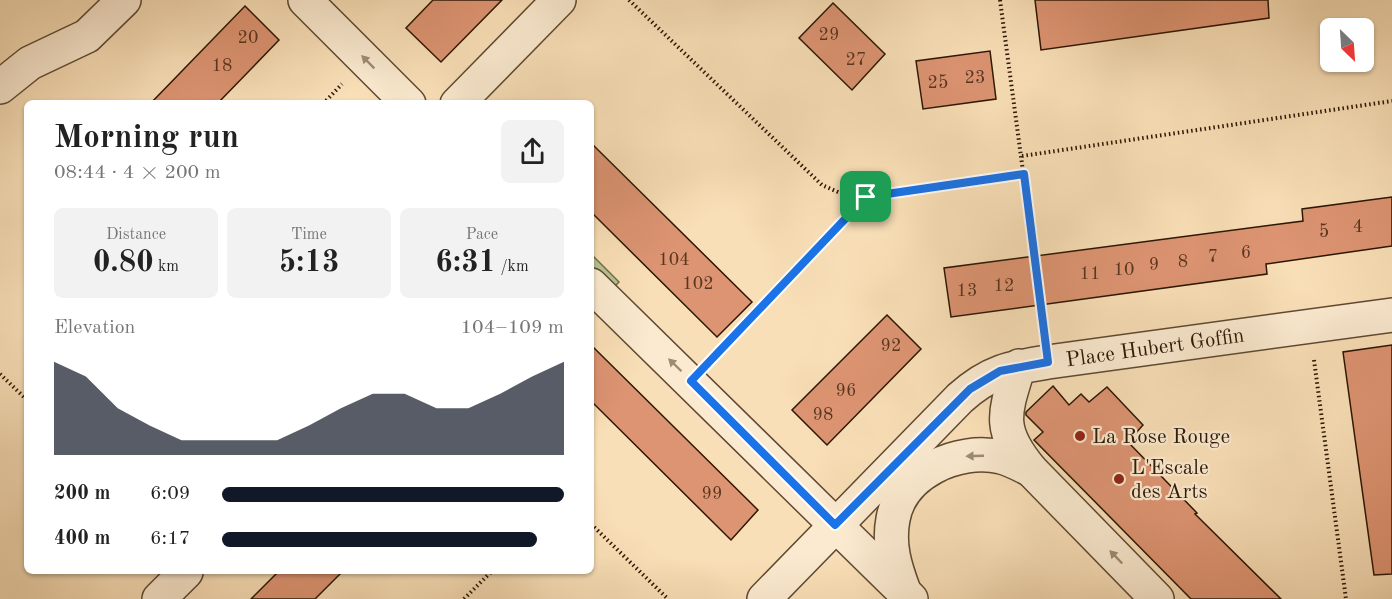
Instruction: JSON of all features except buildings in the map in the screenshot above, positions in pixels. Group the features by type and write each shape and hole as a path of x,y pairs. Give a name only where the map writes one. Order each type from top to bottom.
{"street":[{"path":"0,87 30,63 87,36 124,0"},
{"path":"305,0 405,100"},
{"path":"461,100 559,0"},
{"path":"594,288 908,596"},
{"name":"Place Hubert Goffin","path":"764,599 970,389 1000,371 1034,364 1392,315"},
{"path":"1034,364 1008,401 1006,415 1008,433 1014,450 1157,599"},
{"path":"908,596 895,568 891,550 891,533 893,516 900,499 917,478 947,460 962,456 1000,456 1031,470"},
{"path":"159,599 184,574"}],"path":[{"path":"629,0 822,185 847,196 866,197 1024,174"},
{"path":"1000,0 1024,174 1034,364"},
{"path":"1022,156 1392,101"},
{"path":"691,381 866,197"},
{"path":"1309,326 1346,599"},
{"path":"0,374 24,397"},
{"path":"594,527 668,599"},
{"path":"464,599 489,574"}],"green space":[{"path":"594,257 619,282 612,289 594,274"}],"place":[{"name":"La Rose Rouge","path":"1080,436"},
{"name":"L'Escale des Arts","path":"1119,479"}],"route":[{"path":"1024,174 1048,362 1000,371 970,389 835,525 691,381 866,197 1024,174"}]}
